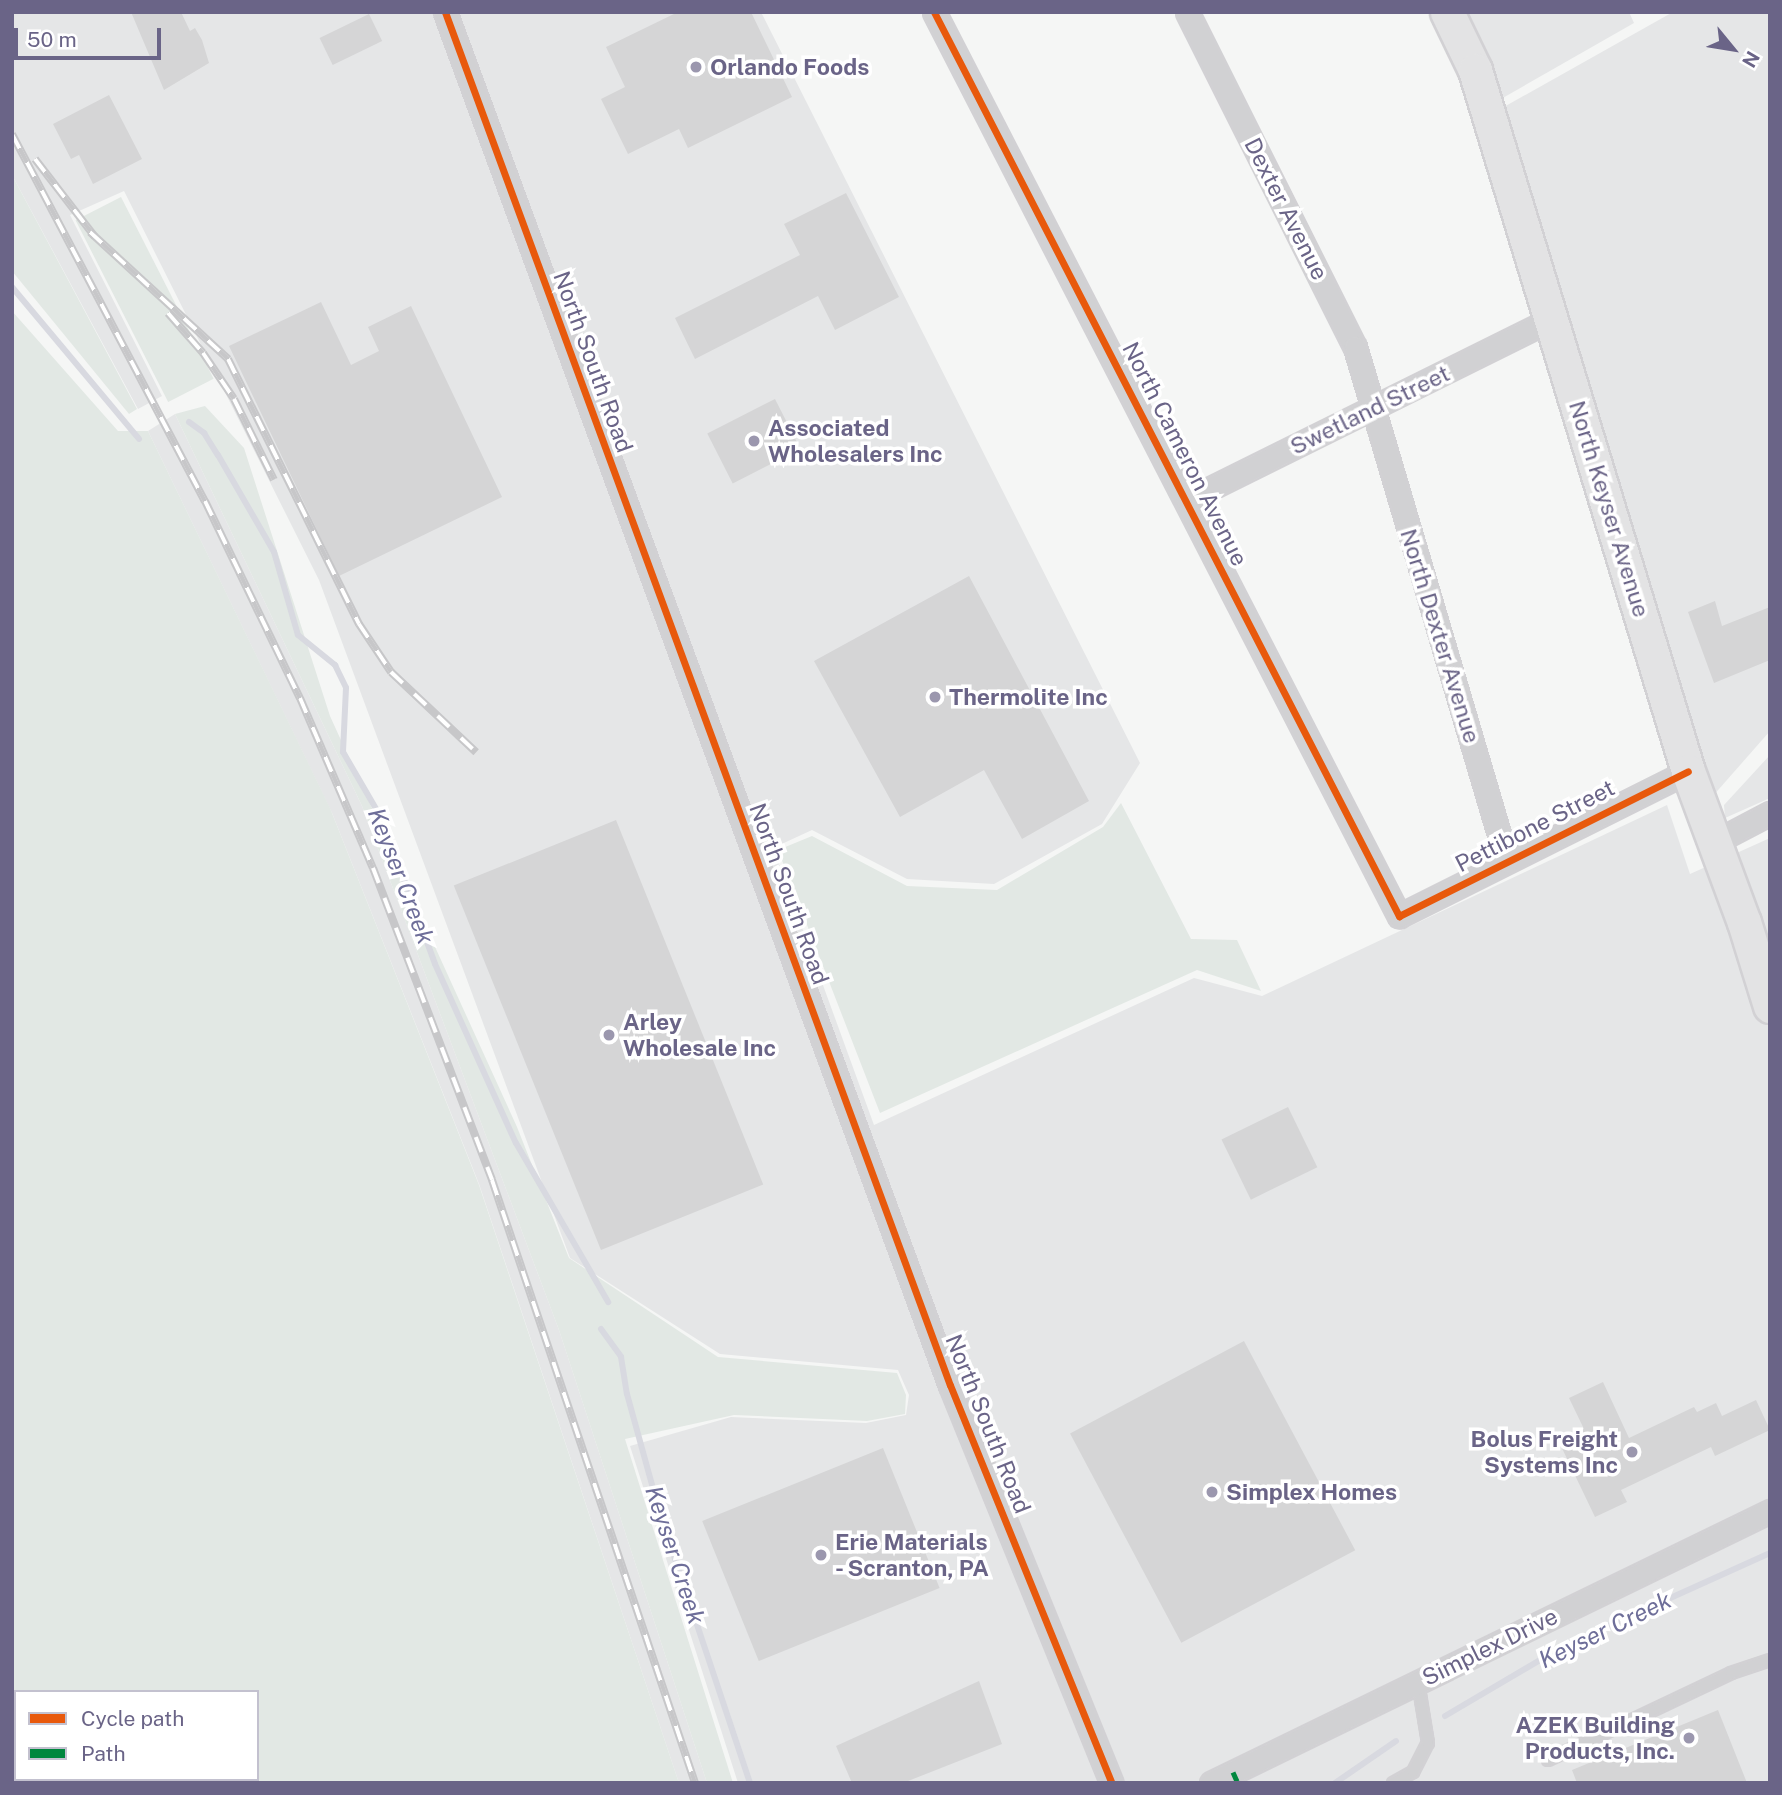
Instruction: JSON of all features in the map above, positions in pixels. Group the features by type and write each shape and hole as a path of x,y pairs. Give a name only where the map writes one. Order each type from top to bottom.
{"main road":[{"name":"North Keyser Avenue","path":"1447,12 1475,70 1711,844 1744,922 1770,1006"}],"street":[{"name":"North South Road","path":"445,12 950,1385 1112,1783"},
{"name":"North Cameron Avenue","path":"934,12 1399,916"},
{"name":"Dexter Avenue","path":"1187,12 1354,346 1372,410"},
{"name":"Swetland Street","path":"1187,500 1552,319"},
{"name":"North Dexter Avenue","path":"1372,410 1507,861"},
{"name":"Pettibone Street","path":"1399,916 1688,771"},
{"path":"1711,844 1770,813"},
{"name":"Simplex Drive","path":"1211,1783 1770,1511"}],"lane":[{"path":"1548,1760 1731,1672 1770,1660"},
{"path":"1393,1783 1413,1772 1427,1743 1418,1682"}],"shaded area":[{"path":"12,12 761,12 1140,763 1102,824 994,884 907,879 812,830 773,848 874,1125 1194,978 1262,996 1667,805 1690,874 1770,838 1770,1783 738,1783 630,1446 731,1417 866,1423 906,1415 909,1395 898,1370 720,1354 570,1258 319,580 124,191 70,215 162,396 138,409 12,175"},
{"path":"1464,12 1629,12 1634,23 1501,99"},
{"path":"1673,12 1770,12 1770,731 1712,797 1502,108"},
{"path":"12,175 137,409 129,414 12,271"},
{"path":"121,197 214,379 168,402 76,220"},
{"path":"12,311 118,431 148,431 330,808 479,1185 679,1783 12,1783"},
{"path":"205,406 244,448 330,716 517,1127 569,1258 718,1357 897,1373 906,1395 905,1414 867,1421 734,1415 625,1439 733,1783 707,1783 559,1330 362,806 175,414"},
{"path":"175,414 362,806 559,1330 707,1783 679,1783 479,1184 332,813 148,431"},
{"path":"1770,755 1770,798 1725,818 1724,805"},
{"path":"1121,803 1191,939 1237,940 1261,991 1197,970 880,1113 778,850 812,836 907,886 997,890 1103,827"}],"building":[{"path":"131,12 181,12 190,31 195,28 202,40 209,63 164,90"},
{"name":"Orlando Foods","path":"678,12 751,12 792,97 688,148 679,129 628,154 601,99 625,87 606,47"},
{"path":"369,14 382,41 333,65 320,38"},
{"path":"109,95 142,159 93,184 79,155 71,159 53,124"},
{"path":"846,193 899,297 835,330 818,296 695,359 675,318 800,255 784,224"},
{"path":"321,302 351,365 379,351 368,327 411,306 502,497 339,576 229,346"},
{"name":"Associated Wholesalers Inc","path":"775,399 800,449 733,483 707,434"},
{"name":"Thermolite Inc","path":"969,576 1089,801 1022,839 984,770 900,817 814,661"},
{"path":"1715,601 1722,626 1770,607 1770,660 1714,683 1688,612"},
{"name":"Arley Wholesale Inc","path":"616,820 763,1184 601,1250 454,886"},
{"path":"1288,1107 1317,1167 1251,1200 1221,1139"},
{"name":"Simplex Homes","path":"1244,1341 1355,1550 1181,1643 1070,1433"},
{"name":"Bolus Freight Systems Inc","path":"1603,1382 1629,1438 1694,1407 1697,1412 1716,1403 1722,1416 1756,1400 1770,1430 1715,1456 1711,1447 1621,1490 1627,1502 1595,1517 1559,1442 1584,1429 1569,1398"},
{"name":"Erie Materials - Scranton, PA","path":"883,1448 940,1588 759,1661 702,1521"},
{"path":"979,1681 1002,1744 903,1783 852,1783 836,1746"},
{"name":"AZEK Building Products, Inc.","path":"1718,1710 1747,1783 1577,1783 1572,1770"}],"waterway":[{"name":"Keyser Creek","path":"12,287 139,439"},
{"name":"Keyser Creek","path":"189,422 204,433 274,552 298,635 335,665 346,688 343,752 382,819 435,964 516,1143 608,1302"},
{"name":"Keyser Creek","path":"601,1329 621,1357 627,1394 660,1514 750,1783"},
{"name":"Keyser Creek","path":"1445,1716 1564,1646 1770,1553"},
{"name":"Keyser Creek","path":"1335,1783 1396,1741"}],"railway":[{"path":"12,134 205,501 300,698 373,868 492,1180 695,1783"},
{"path":"35,159 95,237"},
{"path":"90,232 228,359 359,624 391,672 476,752"},
{"path":"168,313 203,353 234,399 274,480"}],"marked path":[{"path":"1233,1772 1237,1781"}],"cycle path":[{"path":"445,12 950,1385 1112,1783"},
{"path":"934,12 1399,916 1688,771"}],"place":[{"name":"Orlando Foods","path":"696,67"},
{"name":"Associated Wholesalers Inc","path":"754,441"},
{"name":"Thermolite Inc","path":"935,697"},
{"name":"Arley Wholesale Inc","path":"609,1035"},
{"name":"Bolus Freight Systems Inc","path":"1632,1452"},
{"name":"Simplex Homes","path":"1212,1492"},
{"name":"Erie Materials - Scranton, PA","path":"821,1555"},
{"name":"AZEK Building Products, Inc.","path":"1689,1738"}]}
